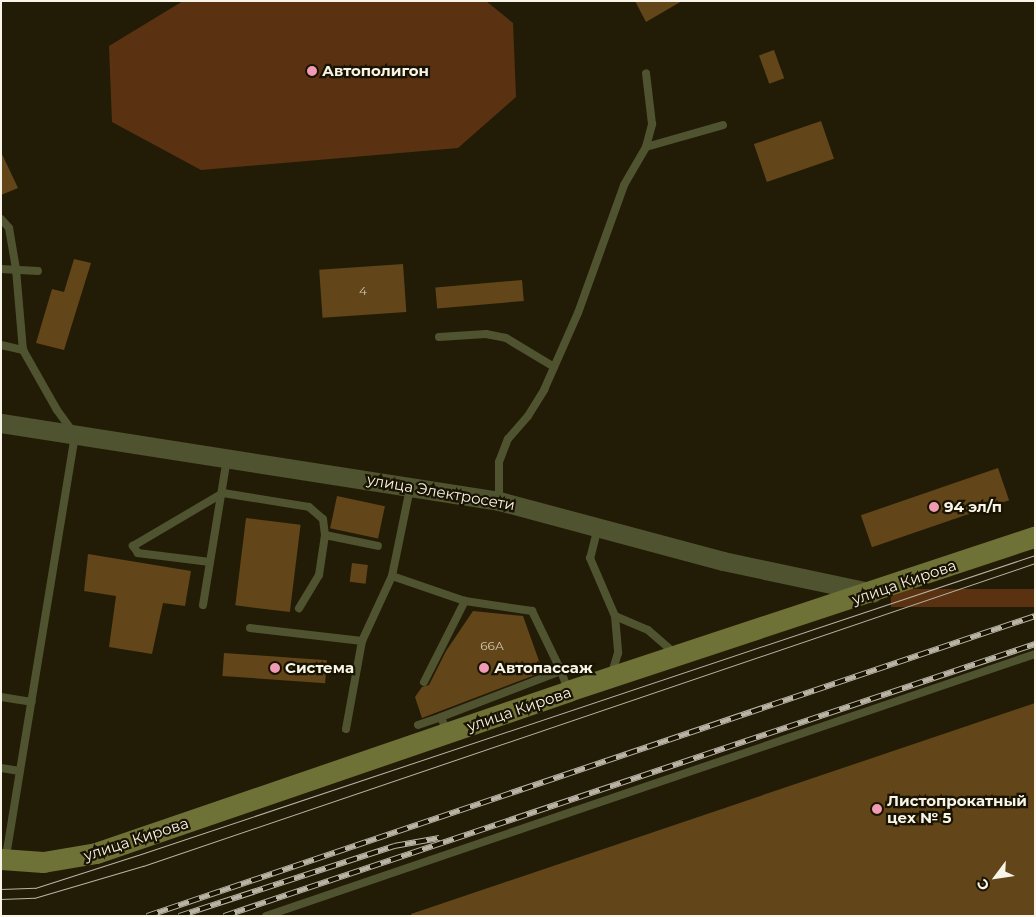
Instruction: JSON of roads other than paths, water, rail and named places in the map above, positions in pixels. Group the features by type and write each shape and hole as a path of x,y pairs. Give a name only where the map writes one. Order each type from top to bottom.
{"main road":[{"name":"улица Кирова","path":"3,860 43,862 96,853 444,725 568,692 874,593 1035,537"}],"street":[{"name":"улица Электросети","path":"1,423 76,435 226,454 499,501 599,526 723,561 874,593"}],"lane":[{"path":"499,501 499,462 505,447 528,416 554,367 578,313 624,185 646,147 652,124 646,73"},
{"path":"646,147 723,126"},
{"path":"1,219 9,228 16,269 23,350 56,410 76,435 32,702 3,860"},
{"path":"1,269 38,271"},
{"path":"439,337 486,334 506,338 554,367"},
{"path":"1,345 23,350"},
{"path":"203,605 223,493 226,454"},
{"path":"346,729 362,640 392,576 411,486"},
{"path":"210,562 138,554 133,546 223,493 309,507 323,519 325,535 319,576 299,608"},
{"path":"599,526 590,546 590,558 615,616 618,653 610,678"},
{"path":"325,535 378,546"},
{"path":"392,576 465,601 532,611 561,671 568,692"},
{"path":"424,682 465,601"},
{"path":"615,616 648,630 678,656"},
{"path":"250,628 362,640"},
{"path":"266,916 1035,654"},
{"path":"418,725 444,725 561,671"},
{"path":"1,697 32,702"},
{"path":"1,768 20,771"}],"tram line":[{"path":"1,889 35,888 138,855 1035,555"},
{"path":"1,899 34,898 143,866 1035,563"}],"railway":[{"path":"147,916 1035,616"},
{"path":"224,916 1035,644"},
{"path":"179,916 394,846 439,838"}],"place":[{"name":"Автополигон","path":"312,71"},
{"name":"94 эл/п","path":"934,507"},
{"name":"Система","path":"275,668"},
{"name":"Автопассаж","path":"484,668"},
{"name":"Листопрокатный цех № 5","path":"877,809"}]}
